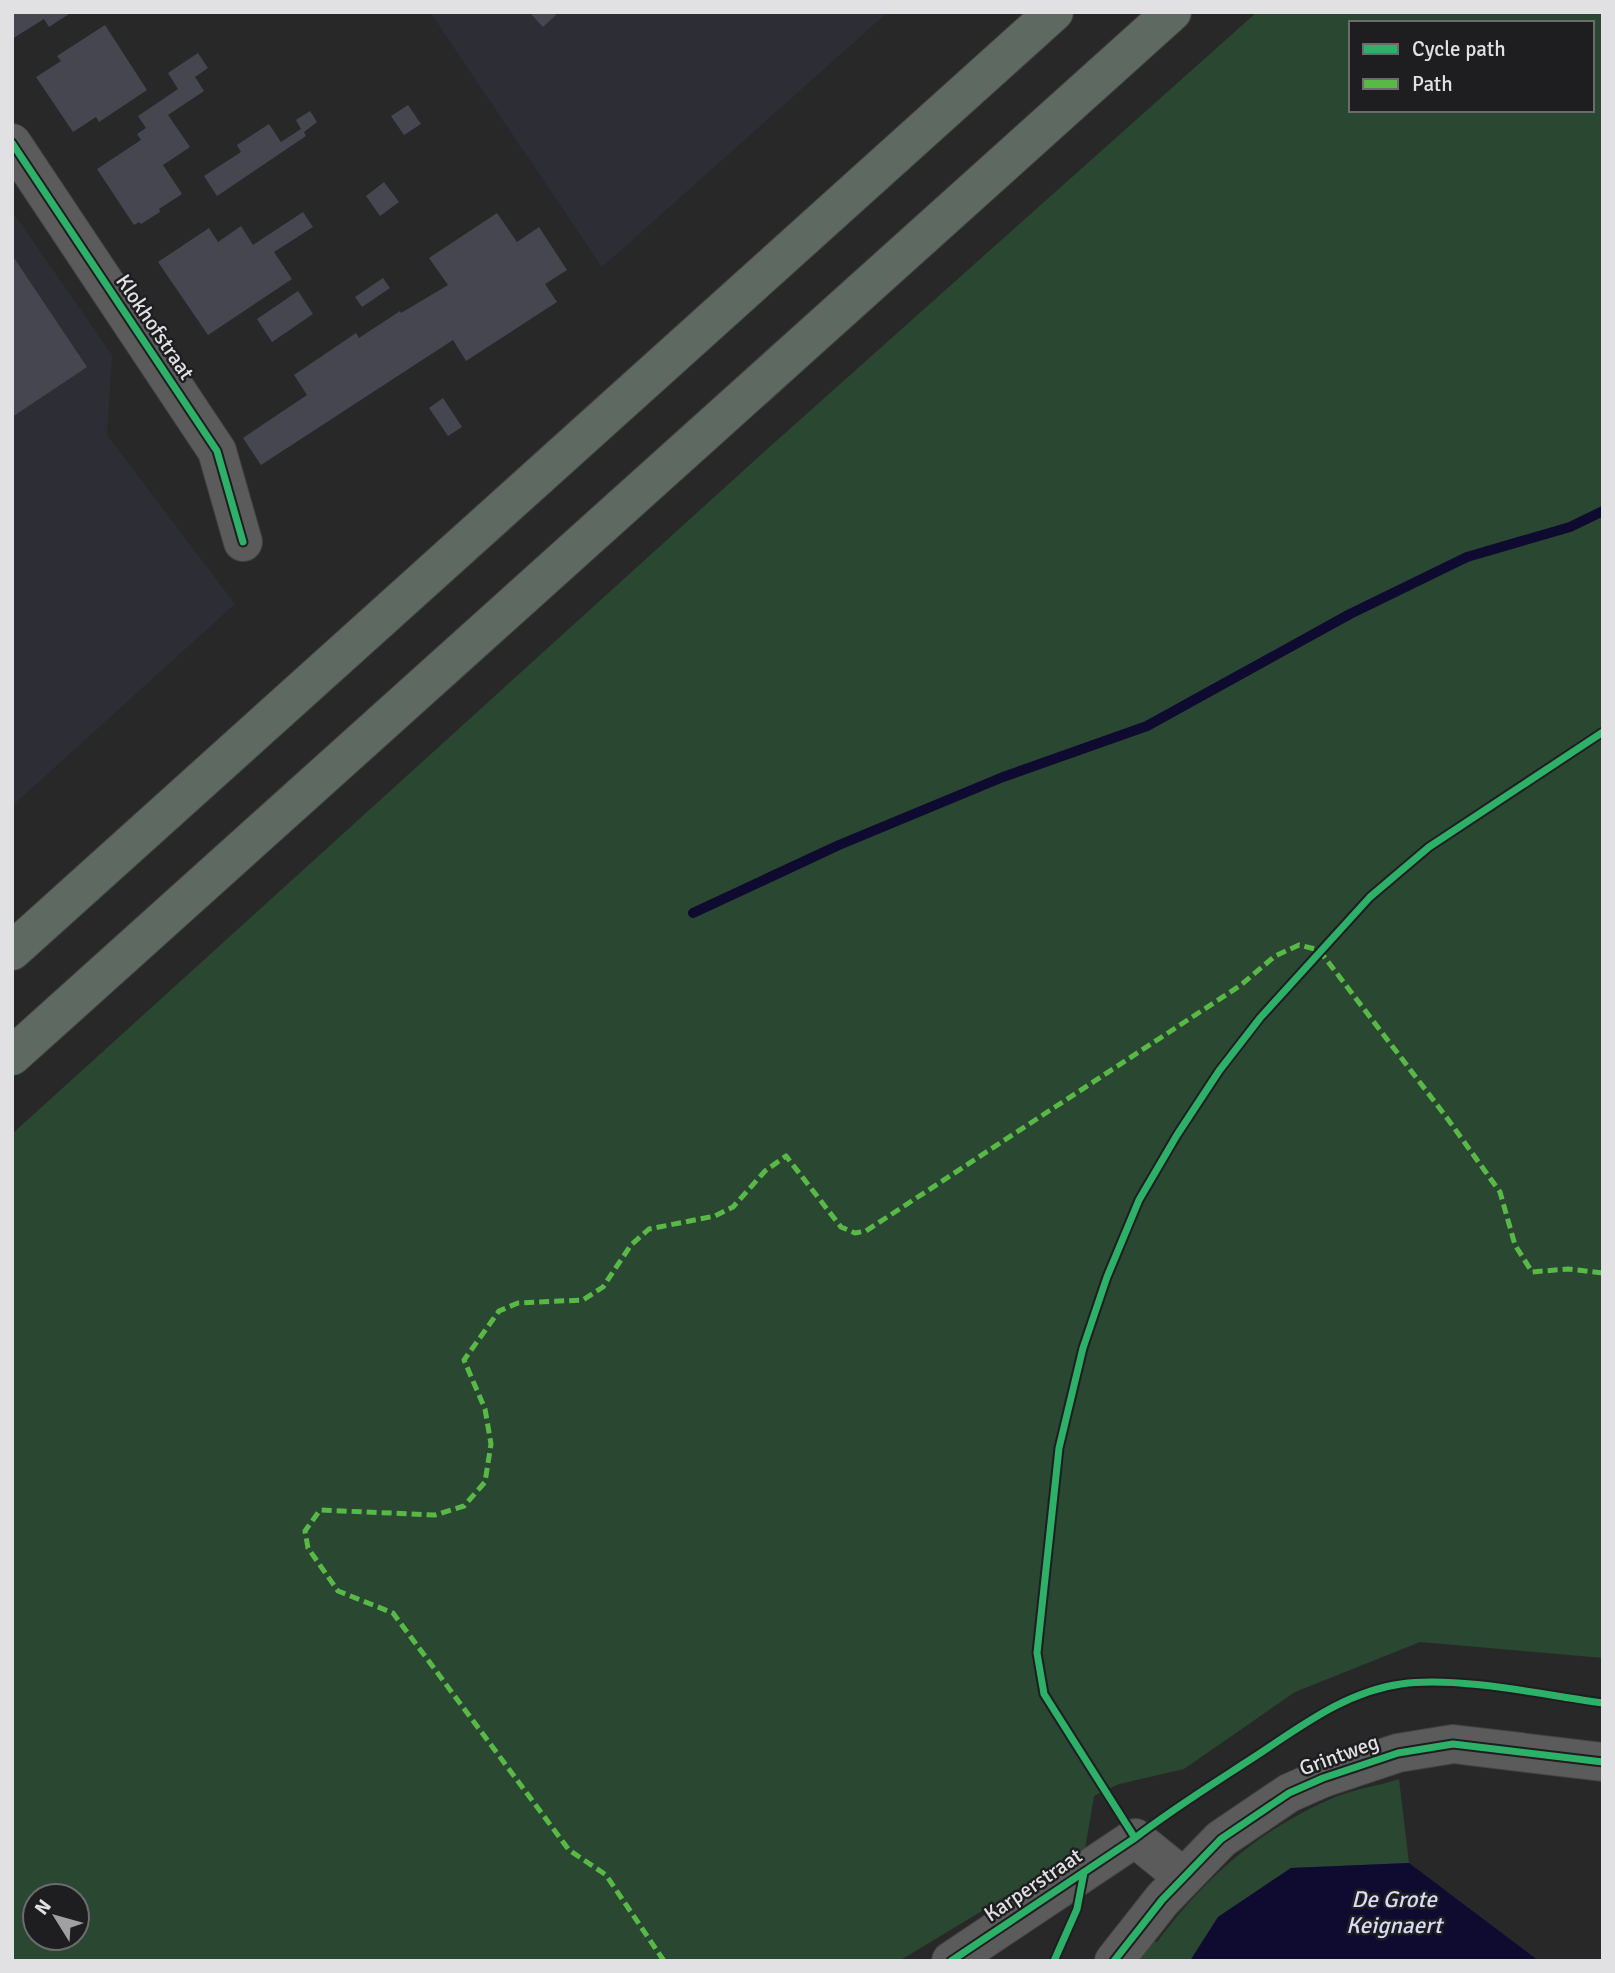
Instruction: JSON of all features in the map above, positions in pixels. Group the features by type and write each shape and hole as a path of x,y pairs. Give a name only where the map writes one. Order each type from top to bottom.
{"highway":[{"path":"12,950 1054,12"},
{"path":"12,1056 1172,12"}],"street":[{"name":"Klokhofstraat","path":"12,143 217,451 243,542"},
{"name":"Grintweg","path":"1114,1961 1142,1923 1222,1839 1289,1793 1323,1778 1398,1753 1453,1744 1603,1762"},
{"name":"Karperstraat","path":"951,1961 1135,1838 1183,1877"}],"shaded area":[{"path":"430,12 888,12 602,267"},
{"path":"12,211 112,355 107,435 235,604 12,806"}],"green space":[{"path":"1257,12 1603,12 1603,1658 1420,1642 1295,1692 1184,1769 1119,1784 1094,1796 1085,1849 899,1961 12,1961 12,1134 765,451"},
{"path":"1399,1779 1409,1863 1291,1868 1218,1917 1190,1961 1138,1961 1149,1941 1157,1942 1194,1897 1257,1841 1280,1825 1333,1798"}],"water":[{"name":"De Grote Keignaert","path":"1409,1863 1539,1961 1190,1961 1218,1917 1291,1868"}],"building":[{"path":"12,12 72,12 49,27 44,19 12,39"},
{"path":"529,12 559,12 543,27"},
{"path":"105,25 147,90 99,122 96,117 73,132 36,77 61,61 57,56"},
{"path":"198,53 208,68 195,77 204,91 168,115 190,147 163,165 182,194 159,209 160,212 141,224 139,222 134,225 97,169 141,140 137,134 146,128 138,116 178,89 168,73"},
{"path":"408,105 421,124 404,135 391,116"},
{"path":"310,111 317,122 304,132 306,136 217,196 204,176 241,152 237,145 269,124 281,142 301,129 296,120"},
{"path":"384,182 399,202 380,216 366,196"},
{"path":"303,212 313,227 274,252 292,279 208,335 158,262 209,228 218,242 241,226 253,245"},
{"path":"497,213 517,242 539,227 567,270 545,284 557,302 466,361 453,340 261,465 243,438 307,395 294,375 356,333 359,338 400,311 401,313 448,285 429,258"},
{"path":"12,255 87,367 12,417"},
{"path":"383,278 390,288 362,307 355,297"},
{"path":"298,291 313,314 272,342 257,319"},
{"path":"443,398 462,427 448,436 429,408"}],"waterway":[{"path":"693,913 839,845 1003,777 1147,726 1350,614 1467,557 1570,527 1603,511"}],"marked path":[{"path":"664,1961 606,1875 569,1850 393,1613 338,1591 308,1548 305,1531 320,1510 435,1515 464,1506 485,1482 491,1444 485,1409 464,1360 499,1311 518,1303 583,1300 603,1287 631,1245 649,1229 715,1216 733,1207 765,1171 786,1156 841,1227 855,1233 866,1231 1241,985 1275,956 1299,945 1319,950 1500,1192 1515,1245 1532,1272 1568,1269 1603,1273"}],"cycle path":[{"path":"12,143 217,451 243,542"},
{"path":"1135,1838 1044,1694 1037,1653 1059,1448 1083,1348 1107,1277 1139,1200 1219,1071 1260,1018 1370,897 1429,847 1603,732"},
{"path":"951,1961 1300,1726 1359,1695 1401,1684 1449,1682 1603,1703"},
{"path":"1114,1961 1162,1900 1221,1839 1289,1793 1323,1778 1398,1753 1453,1744 1603,1762"},
{"path":"1054,1961 1077,1909 1084,1872"}]}
